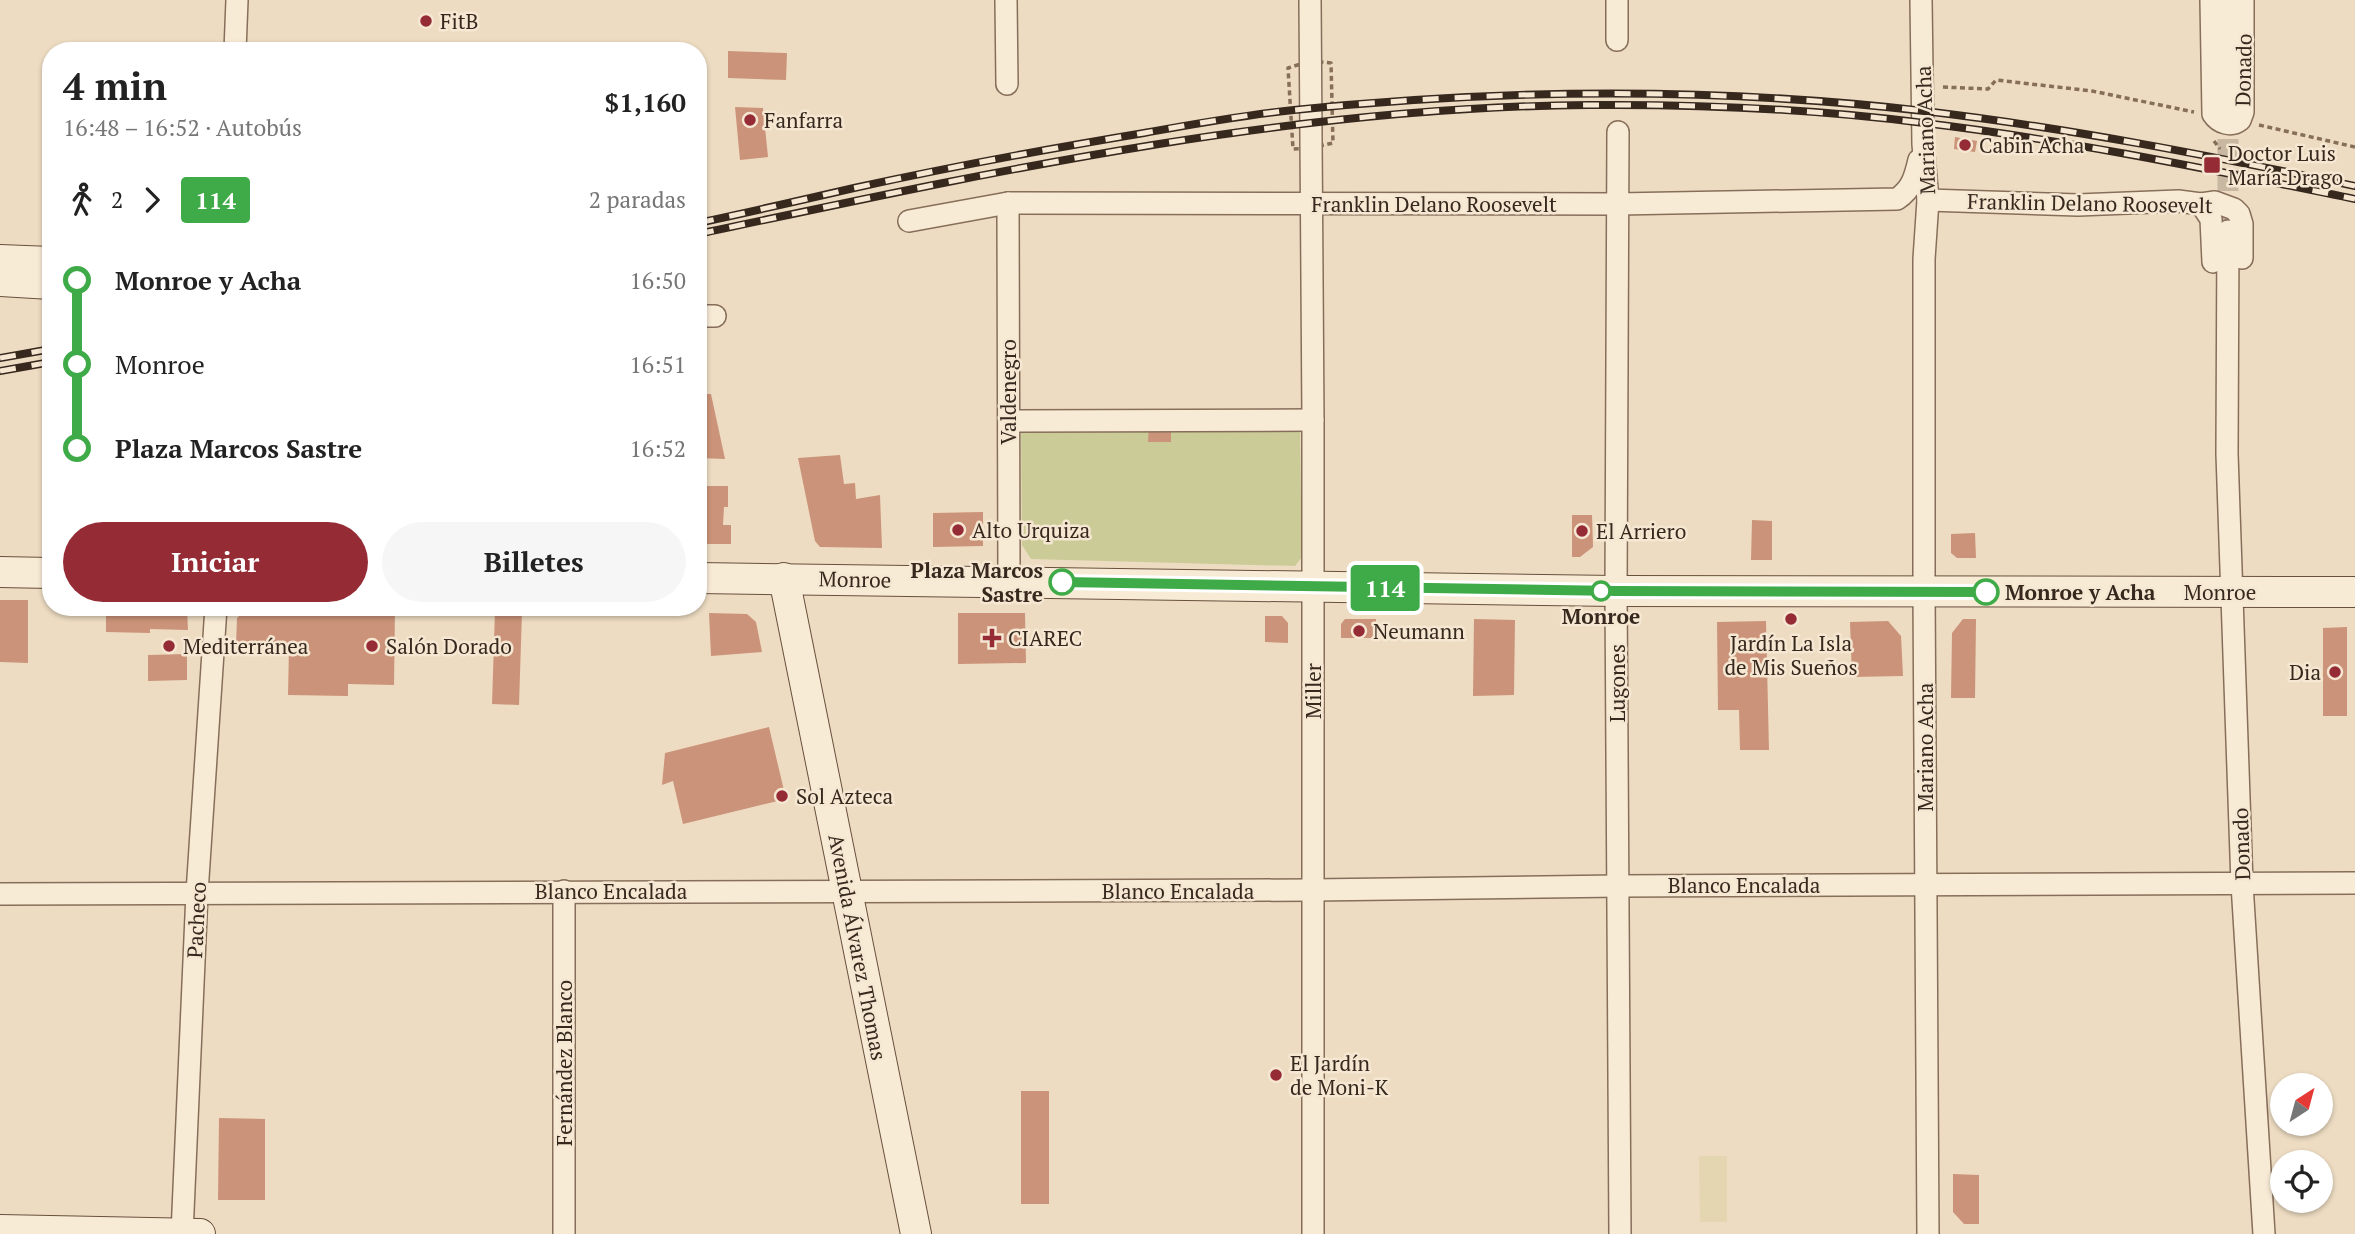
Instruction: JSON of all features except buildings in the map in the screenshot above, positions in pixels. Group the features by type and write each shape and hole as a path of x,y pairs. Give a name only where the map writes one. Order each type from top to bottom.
{"main road":[{"path":"0,260 42,262"},
{"path":"0,282 42,284"},
{"path":"0,572 42,573"},
{"name":"Monroe","path":"707,578 1616,591 2355,592"},
{"name":"Avenida Álvarez Thomas","path":"784,578 916,1234"},
{"path":"0,1230 200,1234"}],"street":[{"path":"235,42 237,0"},
{"path":"1006,0 1007,84"},
{"name":"Miller","path":"1310,0 1313,1234"},
{"path":"1617,0 1617,40"},
{"name":"Mariano Acha","path":"1921,0 1923,144 1928,200 1924,260 1927,1234"},
{"name":"Donado","path":"2211,0 2213,114 2226,123 2236,123 2227,0"},
{"name":"Donado","path":"2234,114 2244,104 2243,0"},
{"name":"Lugones","path":"1618,132 1616,591 1620,1234"},
{"path":"1897,199 1908,192 1923,144"},
{"name":"Mariano Acha","path":"1897,199 1912,213 1924,260"},
{"name":"Franklin Delano Roosevelt","path":"909,221 1008,203 1618,204 1897,199"},
{"name":"Franklin Delano Roosevelt","path":"1928,200 2078,205 2214,202 2234,209 2239,214 2235,227"},
{"name":"Valdenegro","path":"1008,203 1009,581"},
{"name":"Donado","path":"2201,204 2211,219 2213,235 2213,404 2227,454 2242,884 2264,1234"},
{"name":"Donado","path":"2227,454 2241,407 2235,227"},
{"path":"1009,421 1313,420"},
{"name":"Pacheco","path":"182,1234 197,893 215,616"},
{"name":"Blanco Encalada","path":"0,894 1312,890 2355,883"},
{"name":"Fernández Blanco","path":"564,891 564,1234"}],"path":[{"path":"1923,86 1988,89 1996,80 2092,91 2192,111"},
{"path":"2234,114 2355,147"}],"shaded area":[{"path":"1699,1156 1727,1156 1727,1222 1700,1222"}],"green space":[{"name":"Plaza Marcos Sastre","path":"1021,426 1300,432 1302,557 1295,566 1031,559 1022,545"}],"tunnel":[{"path":"2228,109 2228,222"}],"railway":[{"path":"707,221 962,166 1237,117 1372,103 1530,95 1767,98 1924,111 2140,144 2355,186"},
{"path":"707,232 1029,166 1251,130 1363,117 1588,105 1756,108 1924,123 2086,147 2355,199"},
{"path":"0,358 42,351"},
{"path":"0,371 42,364"}],"bus line":[{"name":"114","path":"1062,582 1616,591 1986,592"}],"place":[{"name":"FitB","path":"426,21"},
{"name":"Fanfarra","path":"750,120"},
{"name":"Cabin Acha","path":"1965,145"},
{"name":"Doctor Luis María Drago","path":"2212,165"},
{"name":"Alto Urquiza","path":"958,530"},
{"name":"El Arriero","path":"1582,531"},
{"name":"Plaza Marcos Sastre","path":"1062,582"},
{"name":"Monroe","path":"1601,591"},
{"name":"Monroe y Acha","path":"1986,592"},
{"name":"Jardín La Isla de Mis Sueños","path":"1791,619"},
{"name":"Neumann","path":"1359,631"},
{"name":"CIAREC","path":"992,638"},
{"name":"Mediterránea","path":"169,646"},
{"name":"Salón Dorado","path":"372,646"},
{"name":"Dia","path":"2335,672"},
{"name":"Sol Azteca","path":"782,796"},
{"name":"El Jardín de Moni-K","path":"1276,1075"}]}
